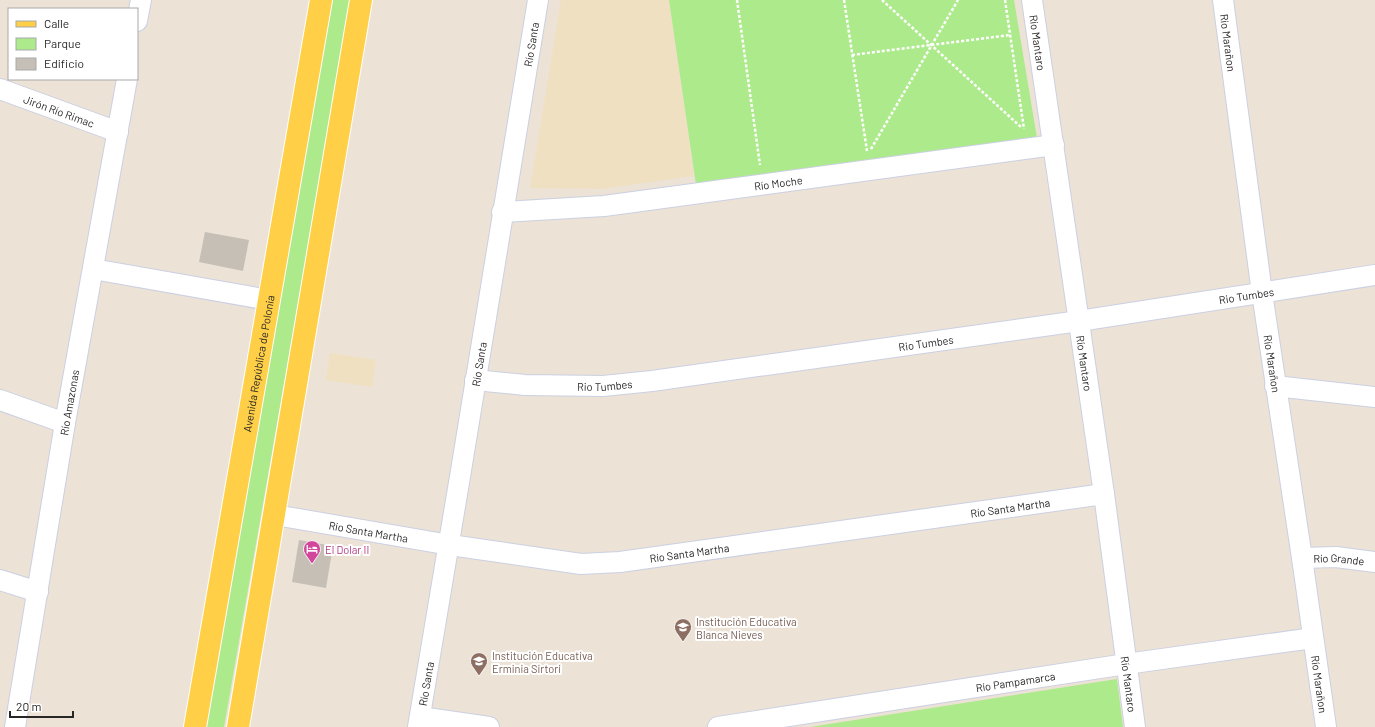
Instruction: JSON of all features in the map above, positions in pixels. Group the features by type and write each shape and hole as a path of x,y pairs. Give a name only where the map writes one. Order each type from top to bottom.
{"main road":[{"name":"Avenida República de Polonia","path":"195,727 321,0"},
{"path":"238,727 361,0"}],"street":[{"path":"138,16 141,0"},
{"name":"Río Santa","path":"419,722 450,545 502,212 538,0"},
{"name":"Río Mantaro","path":"1032,0 1104,494 1135,727"},
{"name":"Río Marañon","path":"1223,0 1275,386 1302,558 1326,727"},
{"name":"Río Amazonas","path":"15,727 65,423 94,269 127,80"},
{"name":"Jirón Río Rimac","path":"0,89 118,132"},
{"name":"Río Moche","path":"502,212 604,206 1054,145"},
{"path":"94,269 269,300"},
{"name":"Rio Tumbes","path":"476,380 525,385 603,386 652,381 1079,321 1375,275"},
{"path":"1275,386 1375,397"},
{"path":"0,400 65,423"},
{"name":"Río Santa Martha","path":"275,515 450,545 581,564 620,562 1104,494"},
{"name":"Río Grande","path":"1302,558 1336,557 1375,562"},
{"path":"0,580 38,592"},
{"name":"Río Pampamarca","path":"718,727 1126,664 1313,638"},
{"path":"419,722 489,727"}],"path":[{"path":"737,0 761,169"},
{"path":"844,0 868,155 958,0"},
{"path":"882,0 1025,131 1005,0"},
{"path":"852,55 1010,35"}],"shaded area":[{"path":"561,0 669,0 694,176 601,189 530,188"},
{"path":"330,353 376,360 372,387 326,380"}],"green space":[{"path":"330,0 351,0 224,727 204,727"},
{"path":"669,0 1014,0 1037,138 696,185"},
{"path":"1117,679 1123,727 810,727"}],"building":[{"path":"205,232 249,240 243,271 199,262"},
{"name":"El Dolar II","path":"299,540 333,546 326,588 292,582"}],"place":[{"name":"El Dolar II","path":"312,564"},
{"name":"Institución Educativa Blanca Nieves","path":"683,642"},
{"name":"Institución Educativa Erminia Sirtori","path":"479,676"}]}
